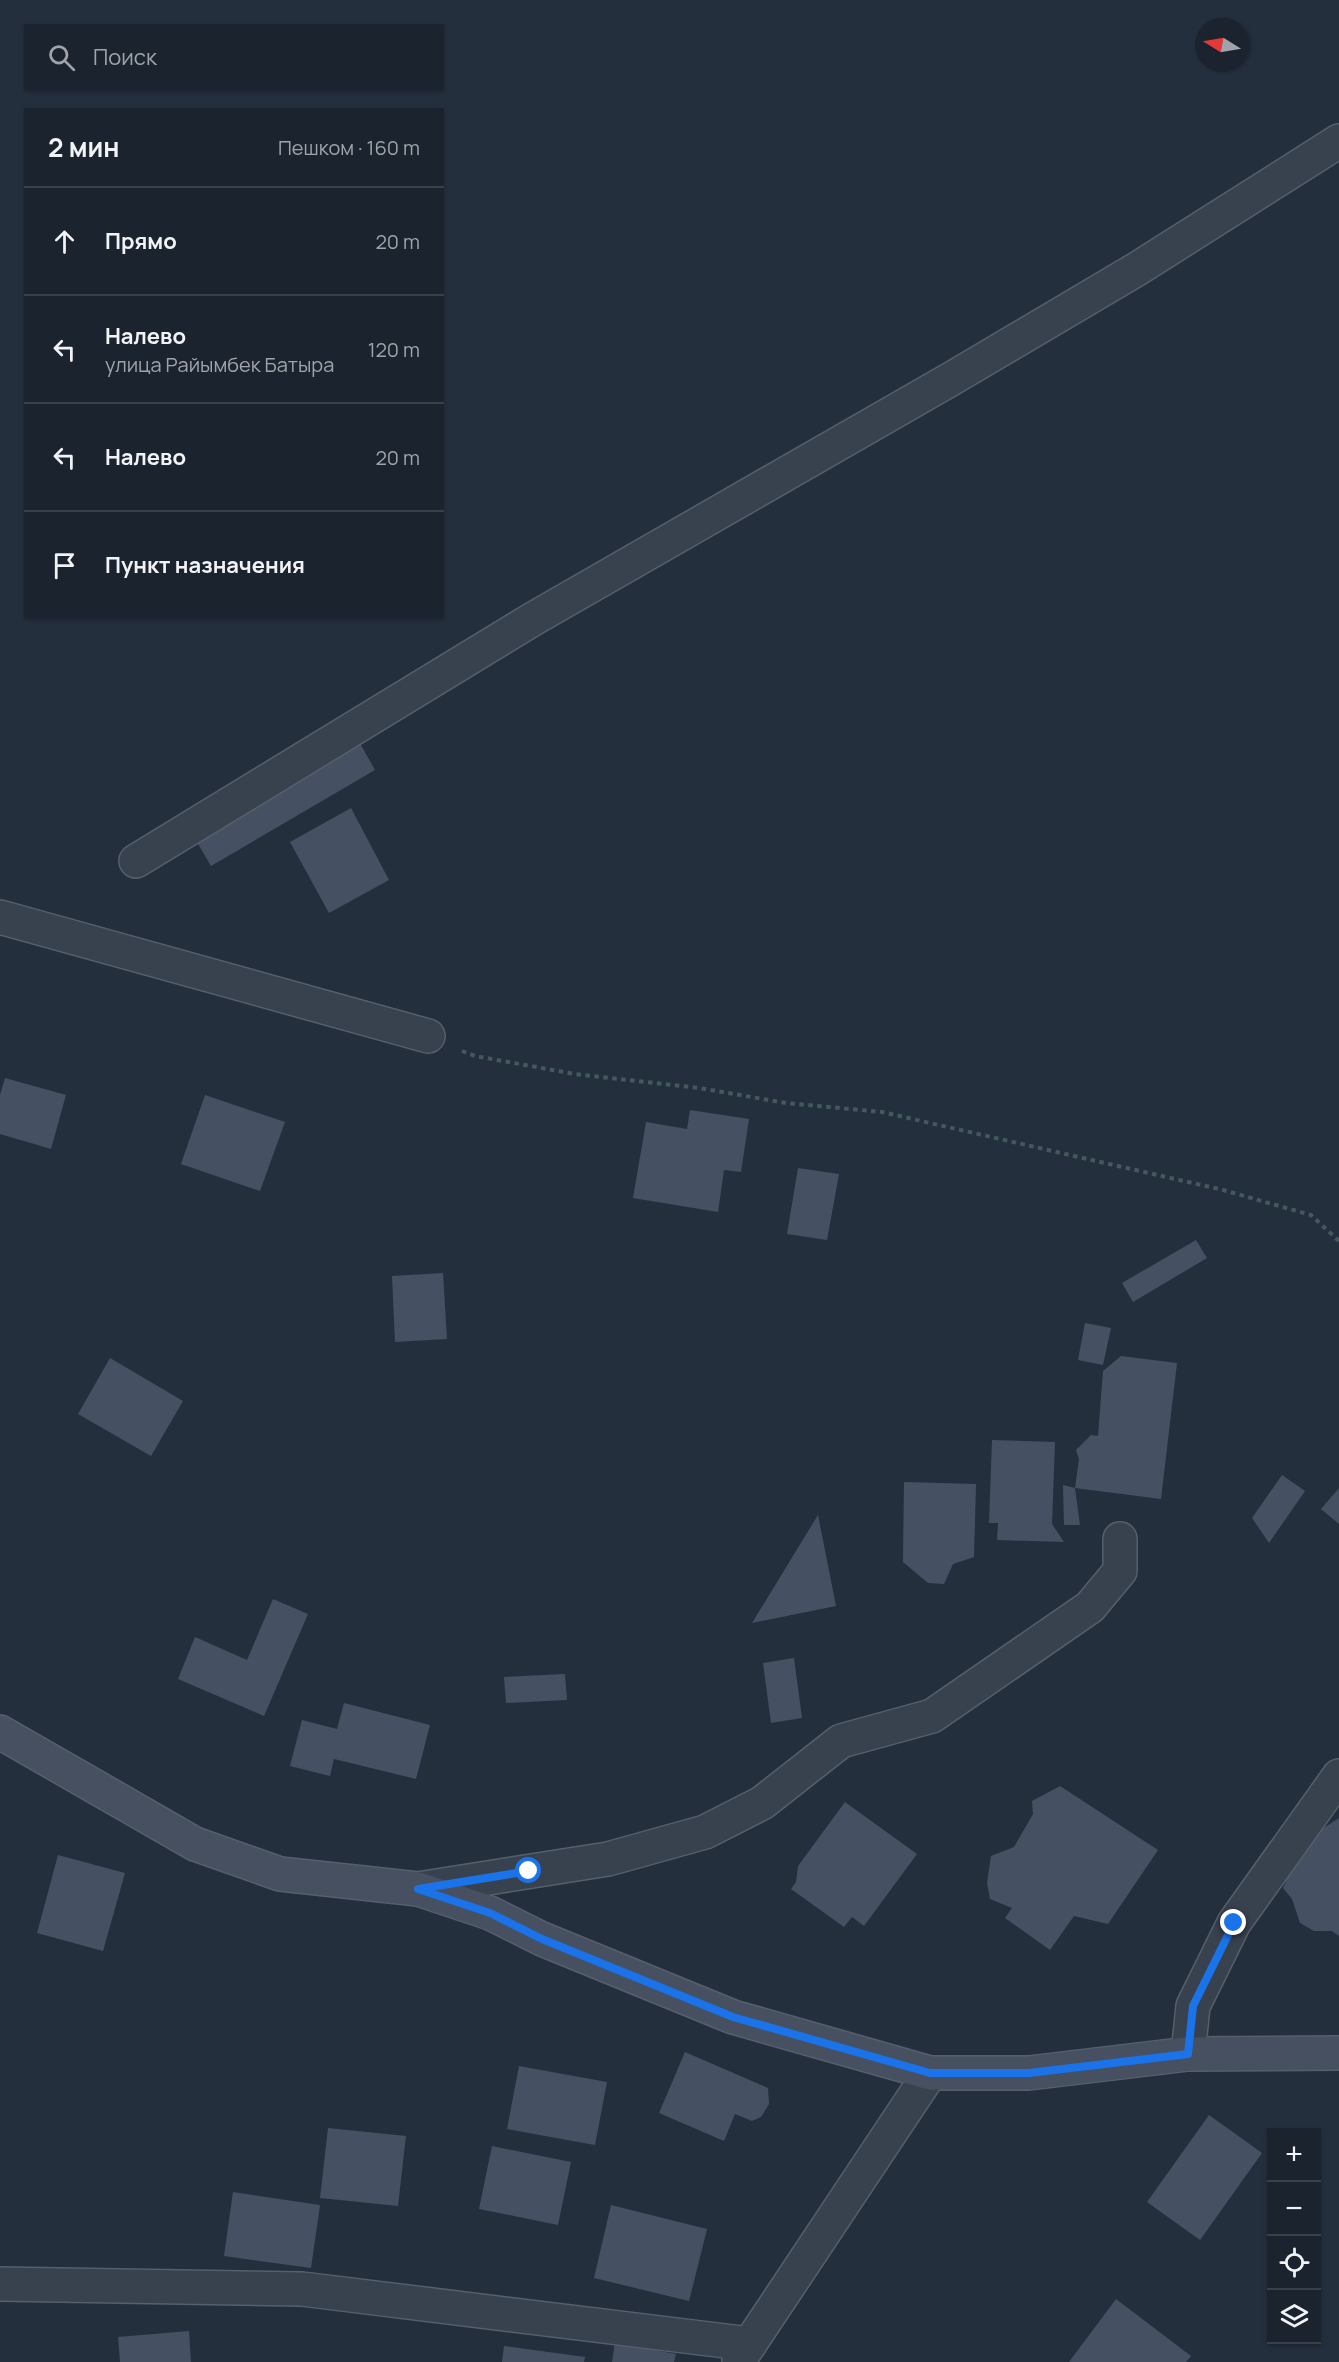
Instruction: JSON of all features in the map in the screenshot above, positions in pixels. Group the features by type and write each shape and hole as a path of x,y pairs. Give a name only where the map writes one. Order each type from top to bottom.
{"street":[{"path":"136,861 533,619 951,379 1137,269 1339,141"},
{"path":"0,917 428,1036"},
{"path":"418,1889 608,1859 705,1832 762,1803 841,1742 932,1716 1090,1607 1120,1570 1120,1539"},
{"path":"0,1732 195,1844 280,1874 418,1889 490,1913 542,1939 733,2017 930,2073 1029,2073 1188,2054 1339,2053"},
{"path":"1188,2054 1193,2006 1234,1923 1339,1776"},
{"path":"0,2284 302,2289 744,2353 930,2073"}],"path":[{"path":"428,1036 475,1056 575,1074 699,1088 786,1102 882,1112 1223,1190 1311,1215 1339,1241"}],"building":[{"path":"358,740 375,770 211,866 194,837"},
{"path":"351,808 389,880 329,913 290,842"},
{"path":"5,1078 66,1095 51,1149 0,1134 0,1095"},
{"path":"205,1095 285,1122 260,1191 181,1164"},
{"path":"690,1110 749,1119 741,1172 724,1170 718,1212 633,1198 646,1122 687,1129"},
{"path":"798,1168 839,1174 827,1240 787,1234"},
{"path":"1196,1240 1207,1258 1133,1302 1122,1283"},
{"path":"443,1273 447,1339 395,1342 392,1276"},
{"path":"1085,1323 1111,1328 1103,1365 1078,1360"},
{"path":"1121,1356 1177,1363 1161,1499 1075,1488 1079,1459 1076,1450 1091,1435 1098,1436 1103,1371"},
{"path":"110,1358 183,1401 151,1456 78,1414"},
{"path":"992,1440 1055,1442 1052,1524 1064,1542 997,1540 998,1523 989,1523"},
{"path":"1282,1475 1305,1491 1269,1543 1252,1518"},
{"path":"904,1482 976,1484 974,1557 953,1564 944,1584 928,1583 903,1562"},
{"path":"1063,1485 1075,1488 1080,1525 1064,1525"},
{"path":"1339,1488 1339,1524 1321,1509"},
{"path":"818,1515 836,1606 752,1623"},
{"path":"273,1599 308,1614 264,1716 178,1679 195,1637 247,1660"},
{"path":"794,1658 802,1718 771,1723 763,1663"},
{"path":"565,1674 567,1700 506,1703 504,1677"},
{"path":"344,1703 430,1725 416,1779 334,1759 330,1776 290,1766 302,1720 337,1729"},
{"path":"1060,1786 1158,1850 1108,1924 1074,1916 1050,1950 1005,1918 1012,1908 990,1899 987,1883 991,1856 1014,1847 1033,1814 1032,1801"},
{"path":"845,1802 917,1854 864,1926 852,1917 844,1927 791,1889 796,1882 798,1866"},
{"path":"1339,1818 1339,1936 1332,1931 1314,1931 1300,1923 1292,1899 1283,1888 1305,1840"},
{"path":"58,1855 125,1873 103,1951 37,1933"},
{"path":"685,2052 768,2088 769,2104 761,2117 752,2121 735,2114 724,2141 659,2113"},
{"path":"519,2066 607,2082 595,2145 507,2129"},
{"path":"1209,2115 1262,2153 1200,2240 1147,2202"},
{"path":"328,2128 406,2136 398,2206 320,2198"},
{"path":"492,2146 571,2162 558,2225 479,2209"},
{"path":"233,2192 320,2205 311,2268 224,2256"},
{"path":"611,2205 707,2229 689,2301 594,2278"},
{"path":"1116,2299 1191,2356 1186,2362 1069,2362"},
{"path":"189,2331 191,2362 120,2362 118,2337"},
{"path":"615,2343 676,2354 674,2362 612,2362"},
{"path":"504,2346 585,2357 584,2362 502,2362"}],"route":[{"path":"529,1871 418,1889 490,1913 542,1939 733,2017 930,2073 1029,2073 1188,2054 1193,2006 1234,1923"}]}
